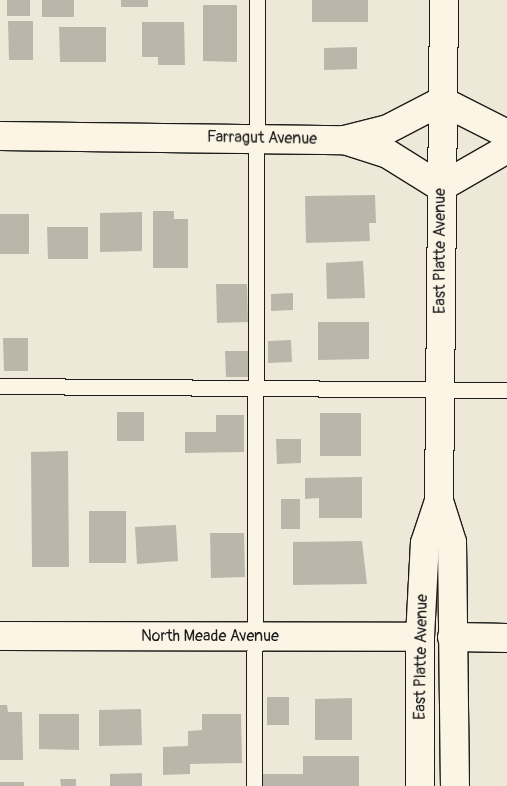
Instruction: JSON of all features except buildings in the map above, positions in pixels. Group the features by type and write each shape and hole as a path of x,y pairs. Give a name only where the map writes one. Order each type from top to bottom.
{"street":[{"name":"East Platte Avenue","path":"444,0 439,501 452,542 455,786"},
{"name":"Farragut Avenue","path":"0,136 258,137 344,140 388,129 442,101"},
{"path":"442,101 507,134"},
{"path":"344,140 388,154 441,187 507,149"},
{"name":"East Platte Avenue","path":"420,786 420,637 425,542 439,501"},
{"name":"North Meade Avenue","path":"0,636 420,637"},
{"path":"452,637 507,638"}],"lane":[{"path":"254,786 258,137 257,0"},
{"path":"0,386 507,390"}]}
